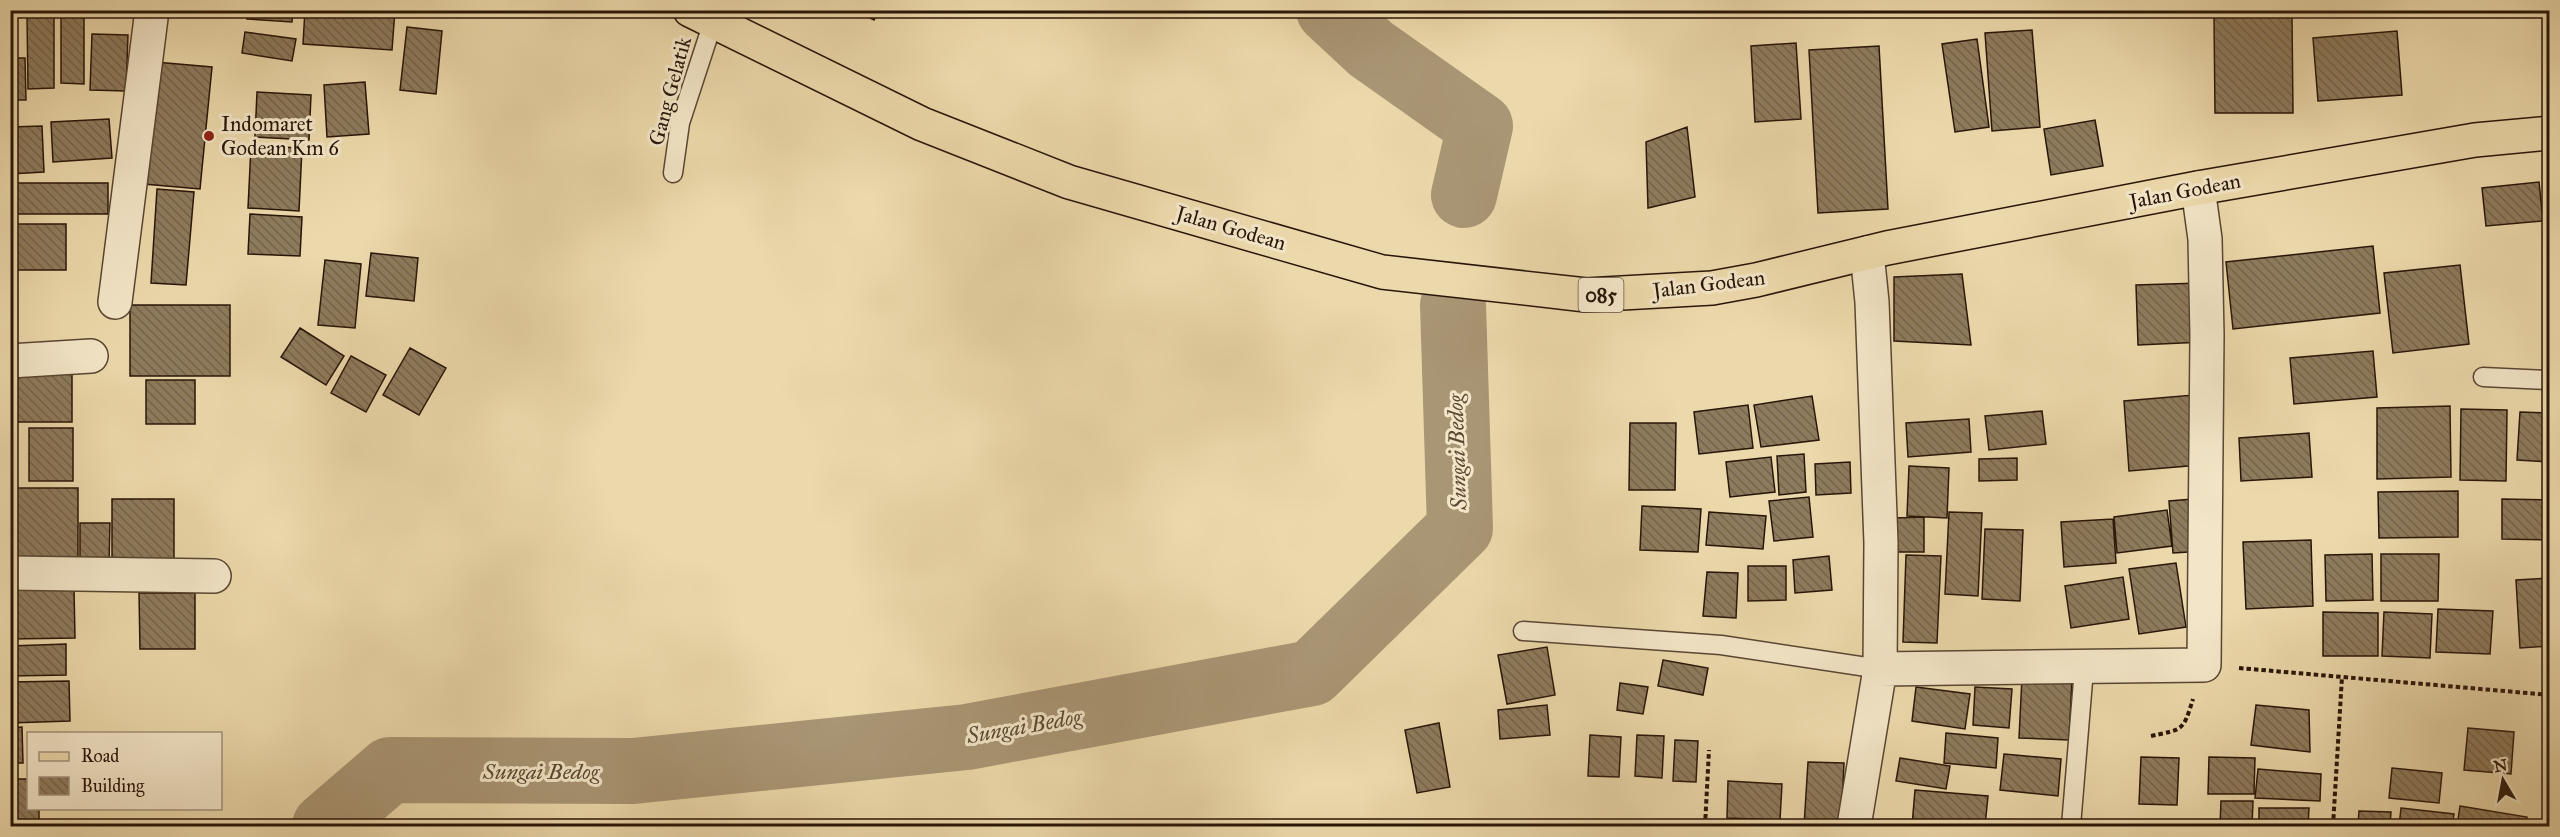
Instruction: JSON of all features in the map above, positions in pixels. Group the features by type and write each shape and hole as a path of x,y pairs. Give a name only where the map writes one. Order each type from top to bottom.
{"main road":[{"name":"Jalan Godean","path":"701,16 922,124 1069,182 1382,272 1586,295 1712,288 1756,280 1867,253 2198,188 2475,140 2550,133"}],"street":[{"path":"115,302 152,10"},
{"path":"1880,669 2000,666 2084,669 2204,665 2207,335 2205,239 2198,188"},
{"path":"1854,826 1880,669 1881,543 1872,302 1867,253"},
{"path":"10,361 92,356"},
{"path":"10,573 214,576"}],"lane":[{"name":"Gang Gelatik","path":"673,173 680,123 701,16"},
{"path":"2483,377 2550,380"},
{"path":"1523,631 1721,645 1880,669"},
{"path":"2071,826 2084,669"}],"path":[{"path":"2151,736 2179,730 2186,722 2204,665 2550,695"},
{"path":"2333,826 2342,677"},
{"path":"1705,826 1709,750"},
{"path":"2544,826 2550,790"}],"building":[{"path":"247,10 293,10 292,22 247,19"},
{"path":"305,10 395,10 392,50 303,44"},
{"path":"854,10 879,10 874,20"},
{"path":"61,15 84,15 84,84 61,83"},
{"path":"2292,16 2293,113 2215,113 2214,17"},
{"path":"27,17 54,17 54,88 28,89"},
{"path":"407,27 442,31 436,94 400,90"},
{"path":"2550,28 2550,57 2545,56"},
{"path":"2032,30 2040,127 1992,131 1985,33"},
{"path":"2397,31 2402,95 2318,101 2313,38"},
{"path":"245,32 296,39 292,61 242,53"},
{"path":"92,34 128,35 126,91 90,90"},
{"path":"1977,39 1989,127 1955,132 1942,44"},
{"path":"1796,43 1801,119 1755,122 1751,46"},
{"path":"1879,46 1888,209 1818,213 1809,50"},
{"path":"10,58 25,58 26,100 10,100"},
{"path":"155,62 212,67 200,189 144,184"},
{"path":"365,82 369,134 327,137 324,85"},
{"path":"257,92 311,95 309,140 255,137"},
{"path":"109,119 112,158 53,162 51,122"},
{"path":"2095,120 2103,166 2051,175 2044,129"},
{"path":"42,126 44,172 10,174 10,127"},
{"path":"1687,127 1695,197 1648,208 1646,142"},
{"path":"251,146 302,148 299,211 248,208"},
{"path":"2545,158 2550,158 2550,249 2544,249"},
{"path":"2539,182 2543,221 2486,226 2482,188"},
{"path":"13,183 108,183 108,214 13,214"},
{"path":"157,189 194,192 186,285 151,283"},
{"path":"250,214 302,217 300,256 248,254"},
{"path":"10,224 66,224 66,270 10,270"},
{"path":"2373,246 2380,313 2233,329 2226,262"},
{"path":"371,253 418,258 414,301 366,296"},
{"path":"325,260 361,264 355,328 318,325"},
{"path":"2460,265 2469,344 2393,353 2384,273"},
{"path":"1962,274 1971,345 1894,341 1894,277"},
{"path":"2201,283 2204,342 2138,345 2136,285"},
{"path":"130,305 230,305 230,376 130,376"},
{"path":"300,328 344,356 326,385 281,357"},
{"path":"410,348 446,368 419,415 383,395"},
{"path":"2373,351 2377,397 2294,404 2290,358"},
{"path":"351,356 386,375 366,412 331,393"},
{"path":"10,365 72,365 72,422 10,422"},
{"path":"146,380 195,380 195,424 146,424"},
{"path":"2194,395 2200,465 2129,471 2124,401"},
{"path":"1812,396 1819,440 1761,447 1754,405"},
{"path":"1748,405 1753,448 1699,454 1694,412"},
{"path":"2450,406 2451,477 2377,479 2377,408"},
{"path":"2461,409 2507,410 2506,481 2460,480"},
{"path":"2042,411 2046,444 1989,450 1985,416"},
{"path":"2520,412 2550,413 2550,462 2517,460"},
{"path":"1969,419 1971,452 1908,457 1906,423"},
{"path":"1630,423 1676,423 1675,490 1629,490"},
{"path":"29,428 73,428 73,481 29,481"},
{"path":"2309,433 2312,477 2241,481 2239,438"},
{"path":"1804,454 1806,492 1779,495 1777,456"},
{"path":"1771,457 1775,492 1730,497 1726,462"},
{"path":"2017,458 2017,480 1979,481 1979,459"},
{"path":"1850,462 1851,493 1816,495 1815,464"},
{"path":"1909,466 1949,468 1947,518 1907,516"},
{"path":"15,488 78,488 78,563 15,563"},
{"path":"2458,491 2458,537 2379,538 2378,492"},
{"path":"1809,497 1813,537 1774,541 1769,501"},
{"path":"2205,498 2204,551 2173,553 2169,501"},
{"path":"112,499 174,499 174,562 112,562"},
{"path":"2502,499 2550,500 2550,540 2502,539"},
{"path":"1642,506 1701,509 1698,552 1640,550"},
{"path":"2167,510 2172,546 2117,553 2114,517"},
{"path":"1709,512 1766,516 1763,549 1706,545"},
{"path":"1949,512 1982,513 1978,596 1945,594"},
{"path":"1924,517 1924,552 1893,552 1894,518"},
{"path":"2113,519 2116,563 2064,567 2061,522"},
{"path":"80,523 110,523 109,562 80,562"},
{"path":"1985,529 2023,530 2020,601 1982,599"},
{"path":"2311,540 2313,606 2246,609 2243,542"},
{"path":"2372,554 2373,600 2326,601 2325,555"},
{"path":"2381,554 2439,554 2438,601 2381,601"},
{"path":"1906,555 1941,556 1937,643 1903,642"},
{"path":"1829,556 1832,590 1795,593 1793,560"},
{"path":"2176,563 2186,627 2139,634 2129,569"},
{"path":"1748,566 1786,566 1786,600 1748,601"},
{"path":"1707,572 1738,573 1736,618 1703,616"},
{"path":"2123,577 2129,619 2071,628 2065,586"},
{"path":"2550,578 2550,646 2520,648 2516,580"},
{"path":"74,589 75,638 10,639 10,590"},
{"path":"139,593 195,593 195,649 140,649"},
{"path":"2438,609 2493,611 2490,654 2436,652"},
{"path":"2323,612 2378,613 2378,656 2323,656"},
{"path":"2384,612 2432,614 2430,658 2382,656"},
{"path":"66,644 66,675 10,676 10,646"},
{"path":"1547,647 1555,695 1507,704 1498,655"},
{"path":"1663,660 1708,668 1703,695 1658,686"},
{"path":"2022,677 2072,679 2069,740 2019,738"},
{"path":"69,681 70,721 10,723 10,682"},
{"path":"1620,683 1648,687 1643,714 1617,710"},
{"path":"1916,687 1970,694 1965,729 1912,721"},
{"path":"1975,687 2012,689 2009,728 1973,725"},
{"path":"1547,705 1550,735 1500,739 1498,710"},
{"path":"2256,705 2309,710 2310,752 2251,745"},
{"path":"1439,723 1450,787 1417,793 1405,730"},
{"path":"22,727 23,763 10,763 10,728"},
{"path":"2468,728 2514,732 2511,774 2464,770"},
{"path":"1946,733 1998,738 1996,768 1944,763"},
{"path":"1590,735 1621,737 1619,777 1588,776"},
{"path":"1637,735 1664,736 1662,778 1635,776"},
{"path":"1675,740 1698,741 1696,782 1673,781"},
{"path":"2004,754 2061,759 2058,796 2000,790"},
{"path":"2141,757 2179,758 2177,805 2139,804"},
{"path":"2209,757 2255,758 2254,794 2208,794"},
{"path":"1900,758 1950,766 1946,789 1896,781"},
{"path":"1808,762 1844,763 1841,826 1804,826"},
{"path":"2392,768 2442,773 2439,803 2389,798"},
{"path":"2258,769 2321,774 2320,801 2255,798"},
{"path":"10,779 27,779 27,810 39,810 39,826 10,826"},
{"path":"1728,781 1782,784 1780,820 1727,818"},
{"path":"1915,790 1988,796 1985,826 1912,826"},
{"path":"2221,801 2253,801 2252,826 2220,826"},
{"path":"2460,806 2527,817 2526,826 2457,826"},
{"path":"2259,808 2309,808 2308,826 2259,826"},
{"path":"2401,808 2454,814 2452,826 2399,826"},
{"path":"2359,811 2391,812 2390,826 2358,826"}],"waterway":[{"name":"Sungai Bedog","path":"1329,10 1371,49 1480,126 1464,195"},
{"name":"Sungai Bedog","path":"325,826 390,770 633,771 967,737 1312,673 1460,528 1453,305"}],"place":[{"name":"Indomaret Godean Km 6","path":"209,136"}]}
